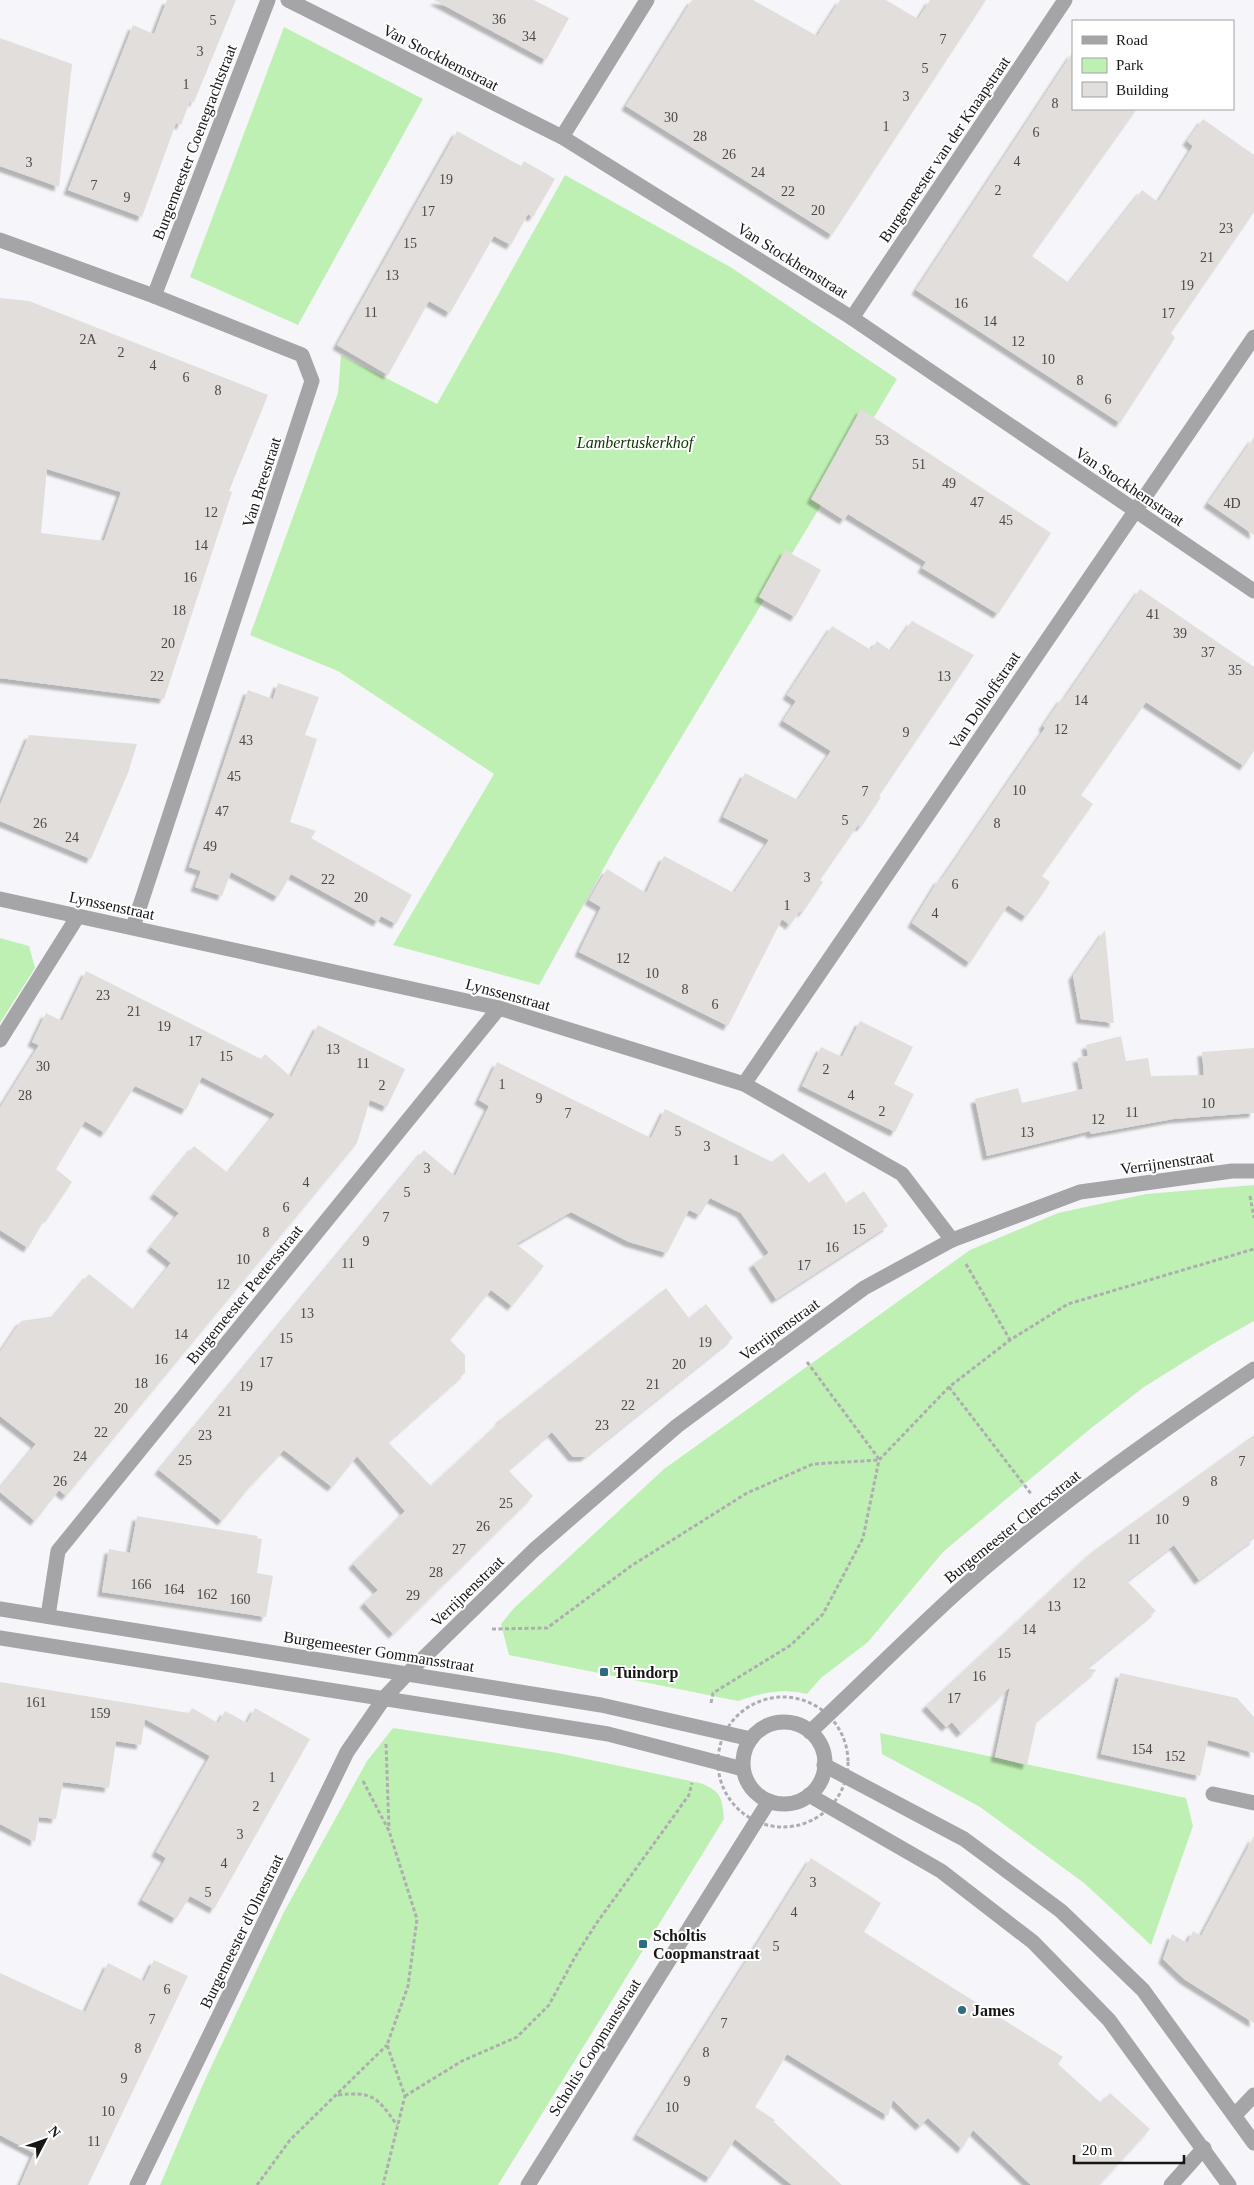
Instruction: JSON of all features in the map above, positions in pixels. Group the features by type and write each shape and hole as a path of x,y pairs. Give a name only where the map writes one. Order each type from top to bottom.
{"street":[{"name":"Burgemeester Coenegrachtstraat","path":"154,296 268,0"},
{"name":"Van Stockhemstraat","path":"288,0 562,137 852,318 1254,591"},
{"path":"562,137 647,0"},
{"name":"Burgemeester van der Knaapstraat","path":"852,318 1065,0"},
{"name":"Van Breestraat","path":"0,240 154,296 302,354 312,381 133,927"},
{"name":"Van Dolhoffstraat","path":"744,1084 1134,510 1254,337"},
{"name":"Lynssenstraat","path":"0,899 499,1008 744,1084 902,1174 952,1240"},
{"path":"0,1040 78,916"},
{"name":"Burgemeester Peetersstraat","path":"48,1616 58,1551 499,1008"},
{"name":"Verrijnenstraat","path":"385,1698 534,1550 677,1426 864,1288 952,1240 1080,1192 1232,1171 1254,1171"},
{"name":"Burgemeester Clercxstraat","path":"810,1732 956,1594 1049,1517 1122,1461 1254,1369"},
{"name":"Burgemeester Gommansstraat","path":"0,1609 601,1705 751,1739"},
{"path":"0,1638 608,1734 743,1769"},
{"name":"Burgemeester d'Olnestraat","path":"137,2185 347,1752 385,1698"},
{"path":"775,1723 793,1723 810,1732 823,1751 824,1765 820,1783 809,1795 789,1804 769,1801 758,1795 749,1785 743,1769 743,1759 751,1739 765,1727 775,1723"},
{"path":"824,1765 964,1838 1061,1910 1143,1990 1254,2143"},
{"path":"1213,1794 1254,1803"},
{"path":"809,1795 941,1871 1033,1942 1109,2020 1204,2148 1229,2185"},
{"name":"Scholtis Coopmansstraat","path":"528,2185 769,1801"},
{"path":"1235,2115 1254,2095"},
{"path":"1171,2185 1204,2148"}],"path":[{"path":"704,1727 713,1693 791,1645 823,1614 863,1538 879,1460 948,1387 1010,1340 1068,1304 1254,1249"},
{"path":"968,1268 1010,1340"},
{"path":"816,1374 879,1460"},
{"path":"948,1387 1049,1517"},
{"path":"452,1630 547,1628 631,1566 747,1493 813,1464 879,1460"},
{"path":"385,1698 389,1830"},
{"path":"772,1698 792,1698 812,1703 828,1715 842,1733 848,1754 848,1777 841,1794 831,1807 815,1820 796,1827 775,1828 756,1822 740,1812 728,1798 720,1781 718,1762 719,1747 725,1732 736,1716 753,1704 772,1698"},
{"path":"257,2185 290,2140 387,2045 408,1986 418,1920 389,1830 347,1752"},
{"path":"405,2096 462,2060 517,2037 549,2005 586,1941 689,1795 700,1757"},
{"path":"383,2185 405,2096 387,2045"},
{"path":"337,2095 358,2092 379,2100 397,2125"}],"green space":[{"path":"284,27 423,99 298,325 190,277"},
{"name":"Lambertuskerkhof","path":"565,175 732,268 897,379 616,846 539,985 393,945 494,774 338,671 250,635 338,393 341,355 437,404"},
{"path":"0,938 29,946 35,968 0,1023"},
{"path":"1254,1185 1254,1321 1144,1387 1090,1429 943,1552 868,1642 821,1678 807,1694 780,1691 738,1701 509,1655 501,1624 514,1608 664,1469 970,1250 1058,1213 1146,1194"},
{"path":"393,1728 558,1753 700,1783 712,1789 719,1796 724,1819 498,2185 160,2185 204,2082 284,1912 367,1761"},
{"path":"880,1733 1186,1798 1193,1826 1151,1945 1084,1883 980,1807 882,1754"}],"building":[{"path":"167,0 236,0 194,102 190,101 181,125 176,123 142,217 68,190 133,25 154,34"},
{"path":"434,0 534,0 569,18 546,60"},
{"path":"692,0 753,0 817,36 840,0 886,0 918,19 930,0 986,0 832,235 626,106"},
{"path":"0,38 72,64 59,187 0,166"},
{"path":"1072,54 1072,110 1136,110 1032,256 1069,283 1142,190 1158,202 1193,146 1187,141 1203,119 1254,155 1254,212 1171,333 1175,338 1120,423 916,290"},
{"path":"457,131 521,166 524,161 555,179 533,217 528,214 511,245 494,236 450,313 429,301 388,375 337,345"},
{"path":"0,298 29,301 268,395 229,491 232,492 164,699 0,678","holes":["47,469 121,492 104,541 41,533"]},
{"path":"861,409 1051,533 998,614 922,568 926,562 848,514 844,520 811,499"},
{"path":"1254,437 1254,535 1208,503"},
{"path":"785,550 821,570 795,617 759,597"},
{"path":"1140,589 1254,667 1254,751 1244,766 1146,702 1081,795 1093,804 1042,876 1050,882 1046,889 1026,917 1008,905 970,963 912,923 939,879 941,880 1045,728 1043,726 1062,698 1064,699"},
{"path":"912,621 974,655 879,796 881,797 861,827 858,825 820,880 823,882 803,912 800,911 790,925 782,919 728,1026 579,952 601,907 589,900 607,869 646,893 664,856 734,893 769,840 723,817 745,773 798,800 831,751 783,721 796,701 787,695 832,626 871,650 877,641 891,651"},
{"path":"278,683 319,697 305,735 317,739 290,822 316,831 311,838 412,895 396,924 381,916 378,922 291,874 278,897 231,872 222,896 195,887 201,871 189,867 248,690 273,699"},
{"path":"29,735 137,744 128,773 91,859 0,821 0,805"},
{"path":"1105,930 1114,1023 1081,1019 1073,976"},
{"path":"86,971 261,1059 265,1054 291,1077 318,1025 405,1069 387,1107 370,1100 357,1143 66,1496 59,1490 35,1521 0,1492 0,1488 36,1444 0,1416 0,1352 21,1321 54,1316 89,1274 134,1310 171,1263 151,1247 179,1213 154,1194 194,1146 228,1173 275,1114 202,1077 186,1110 135,1086 105,1133 85,1121 56,1169 72,1182 48,1218 46,1217 28,1248 0,1230 0,1108 39,1045 32,1042 46,1013 62,1021"},
{"path":"860,1021 913,1047 894,1084 914,1094 895,1132 802,1086 821,1047 842,1057"},
{"path":"1121,1036 1126,1061 1148,1058 1151,1076 1204,1075 1202,1052 1254,1048 1254,1113 1173,1119 1091,1134 1090,1131 987,1156 975,1099 1018,1088 1022,1103 1083,1089 1077,1058 1088,1056 1086,1045"},
{"path":"497,1062 651,1138 665,1109 772,1162 783,1153 809,1183 825,1172 846,1203 864,1191 888,1226 776,1299 753,1264 769,1253 741,1213 710,1198 700,1215 689,1210 667,1253 629,1242 571,1212 516,1244 544,1266 512,1306 491,1290 450,1340 465,1355 465,1373 388,1442 431,1486 500,1420 666,1288 689,1318 706,1304 733,1338 585,1457 573,1457 552,1432 508,1470 533,1496 393,1634 364,1603 378,1590 353,1564 405,1511 357,1456 332,1487 284,1450 251,1485 222,1521 159,1470 424,1150 455,1176 489,1106 479,1100"},
{"path":"1254,1435 1254,1539 1199,1580 1174,1545 1127,1581 1156,1611 1087,1668 1097,1670 1037,1720 1027,1765 995,1757 1010,1687 961,1733 952,1722 946,1727 926,1706 1092,1552"},
{"path":"137,1516 258,1536 257,1538 262,1539 257,1573 273,1576 266,1617 102,1592 109,1549 130,1553"},
{"path":"1120,1673 1237,1698 1254,1717 1254,1753 1208,1740 1200,1776 1101,1754"},
{"path":"0,1682 189,1713 192,1708 218,1723 225,1711 247,1723 255,1708 310,1739 214,1909 190,1896 176,1919 142,1900 166,1858 156,1852 210,1756 145,1719 141,1745 116,1741 109,1788 63,1782 56,1819 39,1817 35,1842 0,1824"},
{"path":"1254,1836 1254,2023 1184,1979 1163,1959 1172,1934 1187,1943 1193,1931 1201,1936"},
{"path":"811,1858 881,1903 864,1932 1063,2057 1058,2064 1101,2103 1110,2093 1150,2129 1099,2185 1031,2185 973,2130 962,2149 928,2118 920,2126 893,2100 888,2116 787,2054 755,2107 775,2120 774,2122 842,2185 792,2185 735,2139 710,2178 637,2135"},
{"path":"154,1960 188,1976 88,2185 20,2185 34,2153 0,2135 0,1973 85,2012 108,1963 144,1981"}],"place":[{"name":"Tuindorp","path":"604,1672"},
{"name":"Scholtis Coopmanstraat","path":"643,1944"},
{"name":"James","path":"962,2010"}]}
